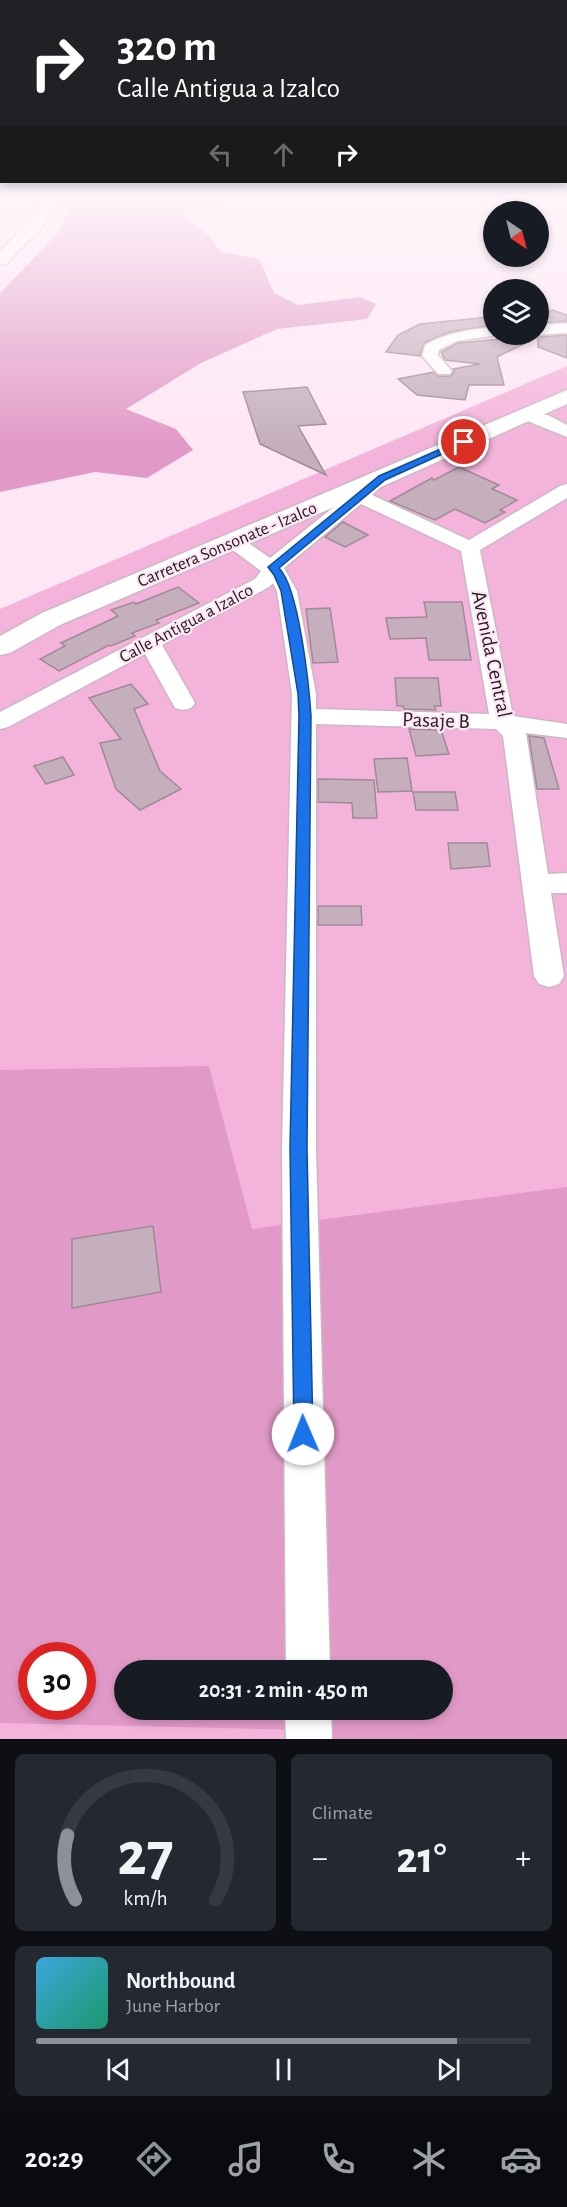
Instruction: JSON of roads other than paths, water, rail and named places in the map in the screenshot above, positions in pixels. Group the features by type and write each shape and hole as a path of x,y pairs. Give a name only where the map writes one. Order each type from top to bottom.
{"main road":[{"name":"Carretera Sonsonate - Izalco","path":"0,643 526,414 563,403"}],"street":[{"path":"549,329 567,328"},
{"path":"444,371 430,356 431,348 439,342 483,334"},
{"path":"526,414 567,432"},
{"name":"Calle Antigua a Izalco","path":"0,722 262,583 273,567 382,478"},
{"path":"361,497 470,549 567,490"},
{"path":"544,504 567,510"},
{"path":"233,541 273,567 287,591 304,694 299,1148 308,1660"},
{"name":"Avenida Central","path":"470,549 502,722 515,734 549,976"},
{"path":"149,642 183,703"},
{"name":"Pasaje B","path":"305,716 502,722 567,731"},
{"path":"536,884 567,883"},
{"path":"308,1720 309,1739"}]}
